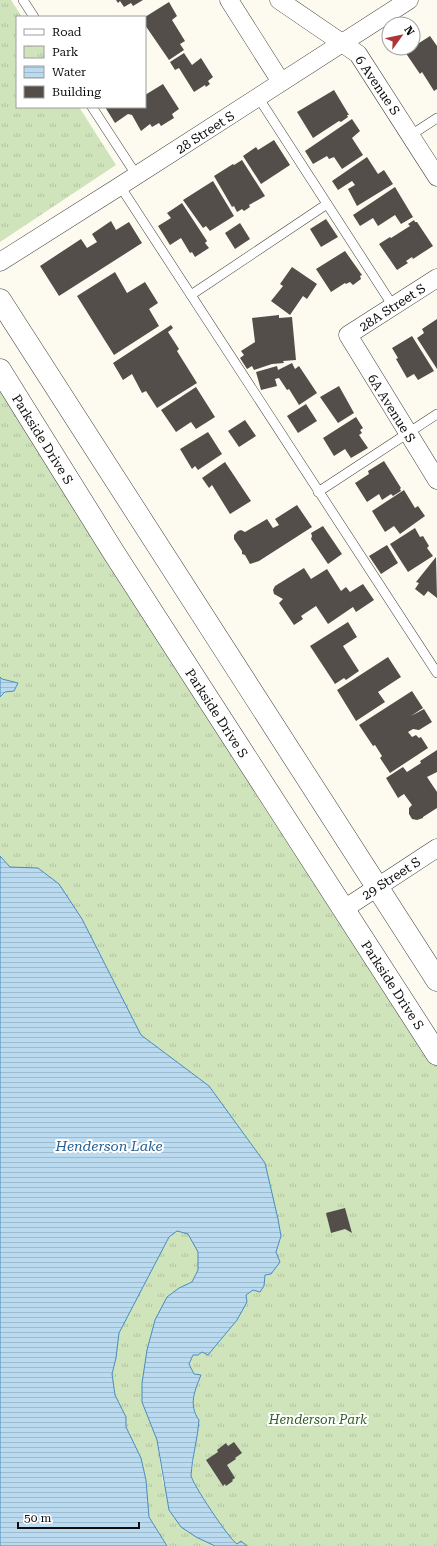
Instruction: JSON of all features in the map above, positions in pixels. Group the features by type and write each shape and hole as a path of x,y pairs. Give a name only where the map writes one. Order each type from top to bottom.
{"street":[{"path":"229,0 281,82"},
{"name":"6 Avenue S","path":"279,0 358,54 437,177"},
{"name":"28 Street S","path":"0,262 137,176 409,0"},
{"name":"28A Street S","path":"348,335 437,278"},
{"path":"0,300 437,980"},
{"name":"6A Avenue S","path":"348,335 437,480"},
{"name":"Parkside Drive S","path":"0,370 114,552 437,1054"},
{"name":"29 Street S","path":"344,909 437,848"}],"lane":[{"path":"23,0 33,16"},
{"path":"258,97 393,306"},
{"path":"93,108 137,176"},
{"path":"411,135 437,118"},
{"path":"120,186 437,673"},
{"path":"191,295 327,204"},
{"path":"318,492 437,414"}],"green space":[{"path":"0,0 11,0 21,16 16,16 16,108 80,108 116,165 0,242"},
{"name":"Henderson Park","path":"0,370 437,1054 437,1546 247,1546 241,1542 236,1545 230,1540 218,1523 191,1477 198,1426 194,1413 192,1397 201,1375 194,1374 189,1364 193,1355 202,1352 208,1355 237,1320 246,1295 253,1290 264,1286 265,1275 276,1252 281,1236 265,1163 209,1086 141,1035 82,919 59,884 38,868 10,867 0,856 0,697 18,683 2,679 0,677"},
{"path":"177,1231 188,1234 198,1252 198,1270 192,1282 179,1288 155,1320 147,1350 142,1383 142,1402 157,1440 163,1483 215,1546 167,1546 149,1517 146,1480 141,1458 126,1427 126,1417 115,1395 112,1374 116,1358 119,1333 169,1237"}],"water":[{"path":"0,677 2,679 18,683 14,691 5,692 0,697"},
{"name":"Henderson Lake","path":"0,856 10,867 38,868 59,884 82,919 141,1035 209,1086 265,1163 281,1236 276,1252 280,1262 271,1274 265,1275 264,1286 260,1292 253,1290 246,1295 247,1302 237,1320 208,1355 202,1352 198,1355 193,1355 189,1364 194,1374 201,1375 193,1403 199,1420 191,1475 203,1499 226,1532 237,1544 241,1541 247,1546 215,1546 196,1537 181,1527 169,1510 157,1440 142,1402 142,1383 147,1350 155,1320 167,1297 179,1288 192,1282 198,1270 198,1252 188,1234 177,1231 169,1237 119,1333 116,1358 112,1374 115,1395 126,1417 126,1427 141,1458 146,1480 149,1517 167,1546 0,1546"}],"building":[{"path":"116,0 143,0 133,6 131,3 124,7 120,1 118,3"},
{"path":"169,2 177,16 172,20 185,41 180,44 184,50 169,60 146,26 146,16"},
{"path":"430,36 437,46 437,89 434,91 422,72 420,74 408,56 421,56 421,42"},
{"path":"184,53 192,65 201,58 213,77 208,81 210,84 206,87 205,85 194,92 179,68 175,70 170,62"},
{"path":"163,84 179,109 172,114 174,118 161,126 159,123 152,127 150,124 141,131 132,115 128,114 115,123 106,108 146,108 146,94"},
{"path":"334,90 349,115 347,115 348,117 341,122 339,121 313,138 297,112"},
{"path":"352,119 360,131 352,138 363,155 342,169 334,157 329,159 327,156 313,164 305,151"},
{"path":"274,140 290,165 261,184 243,156 256,147 258,150"},
{"path":"367,157 378,174 384,170 393,184 357,206 348,189 355,185 352,181 338,190 332,181"},
{"path":"242,160 265,196 249,205 250,207 244,211 242,209 237,212 234,206 232,207 214,176"},
{"path":"213,181 234,216 210,231 206,226 203,228 183,200"},
{"path":"395,187 413,217 401,224 395,215 378,226 373,218 360,226 353,215"},
{"path":"182,203 207,241 205,243 209,248 195,257 192,252 190,253 181,238 170,245 158,226 171,218 167,213"},
{"path":"326,219 338,237 321,247 310,229"},
{"path":"414,220 417,222 433,246 413,259 412,257 406,261 408,263 397,270 379,244 410,226 408,224"},
{"path":"111,221 116,230 129,222 142,243 59,296 40,266 81,239 87,248 97,242 92,234"},
{"path":"240,223 250,239 235,249 225,233"},
{"path":"345,251 362,275 360,276 361,279 353,285 350,282 345,283 331,292 316,269"},
{"path":"292,267 317,284 307,299 303,296 290,315 271,301 283,286 280,284"},
{"path":"115,272 127,293 145,282 158,303 149,309 159,326 114,355 77,296"},
{"path":"279,315 279,318 292,317 296,360 283,361 284,363 272,364 254,370 252,366 247,369 240,358 244,355 241,351 255,342 252,318"},
{"path":"437,319 437,369 417,338 424,333 422,329"},
{"path":"171,325 173,328 168,332 179,349 177,351 197,383 157,408 146,391 142,393 132,374 123,380 113,363"},
{"path":"412,336 434,371 418,380 414,374 407,378 396,359 398,358 392,348"},
{"path":"292,363 295,369 299,366 317,393 299,405 289,389 287,390 279,378 275,379 277,386 261,390 256,372 277,366 278,370"},
{"path":"339,386 354,413 338,423 320,397"},
{"path":"196,387 215,417 196,429 191,422 176,432 161,410"},
{"path":"306,404 317,421 298,433 287,416"},
{"path":"356,417 363,428 360,430 362,433 359,435 368,448 351,458 345,449 334,456 323,438"},
{"path":"245,420 256,436 239,447 228,431"},
{"path":"208,432 222,454 198,470 195,466 192,469 180,449"},
{"path":"384,461 401,488 401,491 393,496 391,494 382,500 379,494 367,502 355,483 369,474 368,471"},
{"path":"225,462 251,501 230,514 212,485 209,488 202,478"},
{"path":"404,490 415,508 418,506 425,516 400,534 394,526 385,532 372,511"},
{"path":"297,505 312,527 259,561 250,564 245,555 242,554 242,551 234,539 234,535 241,530 245,532 267,519 273,528 279,525 275,519"},
{"path":"323,526 342,554 328,564 311,539 311,533"},
{"path":"415,528 420,537 423,536 429,546 427,548 433,556 408,572 390,544"},
{"path":"387,545 398,563 381,574 369,556"},
{"path":"436,557 437,598 428,591 424,596 415,589 419,583 416,582"},
{"path":"304,568 311,579 327,569 341,591 346,587 350,592 363,584 374,600 356,612 353,607 328,624 316,606 301,616 303,619 294,625 279,603 283,599 274,594 273,590 275,586"},
{"path":"348,622 357,637 343,646 359,671 346,680 344,678 335,684 310,646"},
{"path":"388,657 401,677 378,692 385,702 356,721 337,690"},
{"path":"412,691 423,708 411,716 424,709 432,722 419,730 413,729 408,732 412,737 416,735 419,738 421,737 428,748 390,773 380,758 382,756 375,745 373,746 359,725"},
{"path":"437,750 437,772 427,777 437,792 437,808 423,818 417,820 412,819 409,814 409,808 412,805 404,794 398,798 386,778 403,767 407,772"},
{"path":"345,1208 352,1233 345,1229 331,1233 326,1213"},
{"path":"234,1442 242,1453 227,1465 235,1478 226,1486 225,1484 223,1486 206,1460 218,1452 217,1450 226,1443 228,1446"}]}
